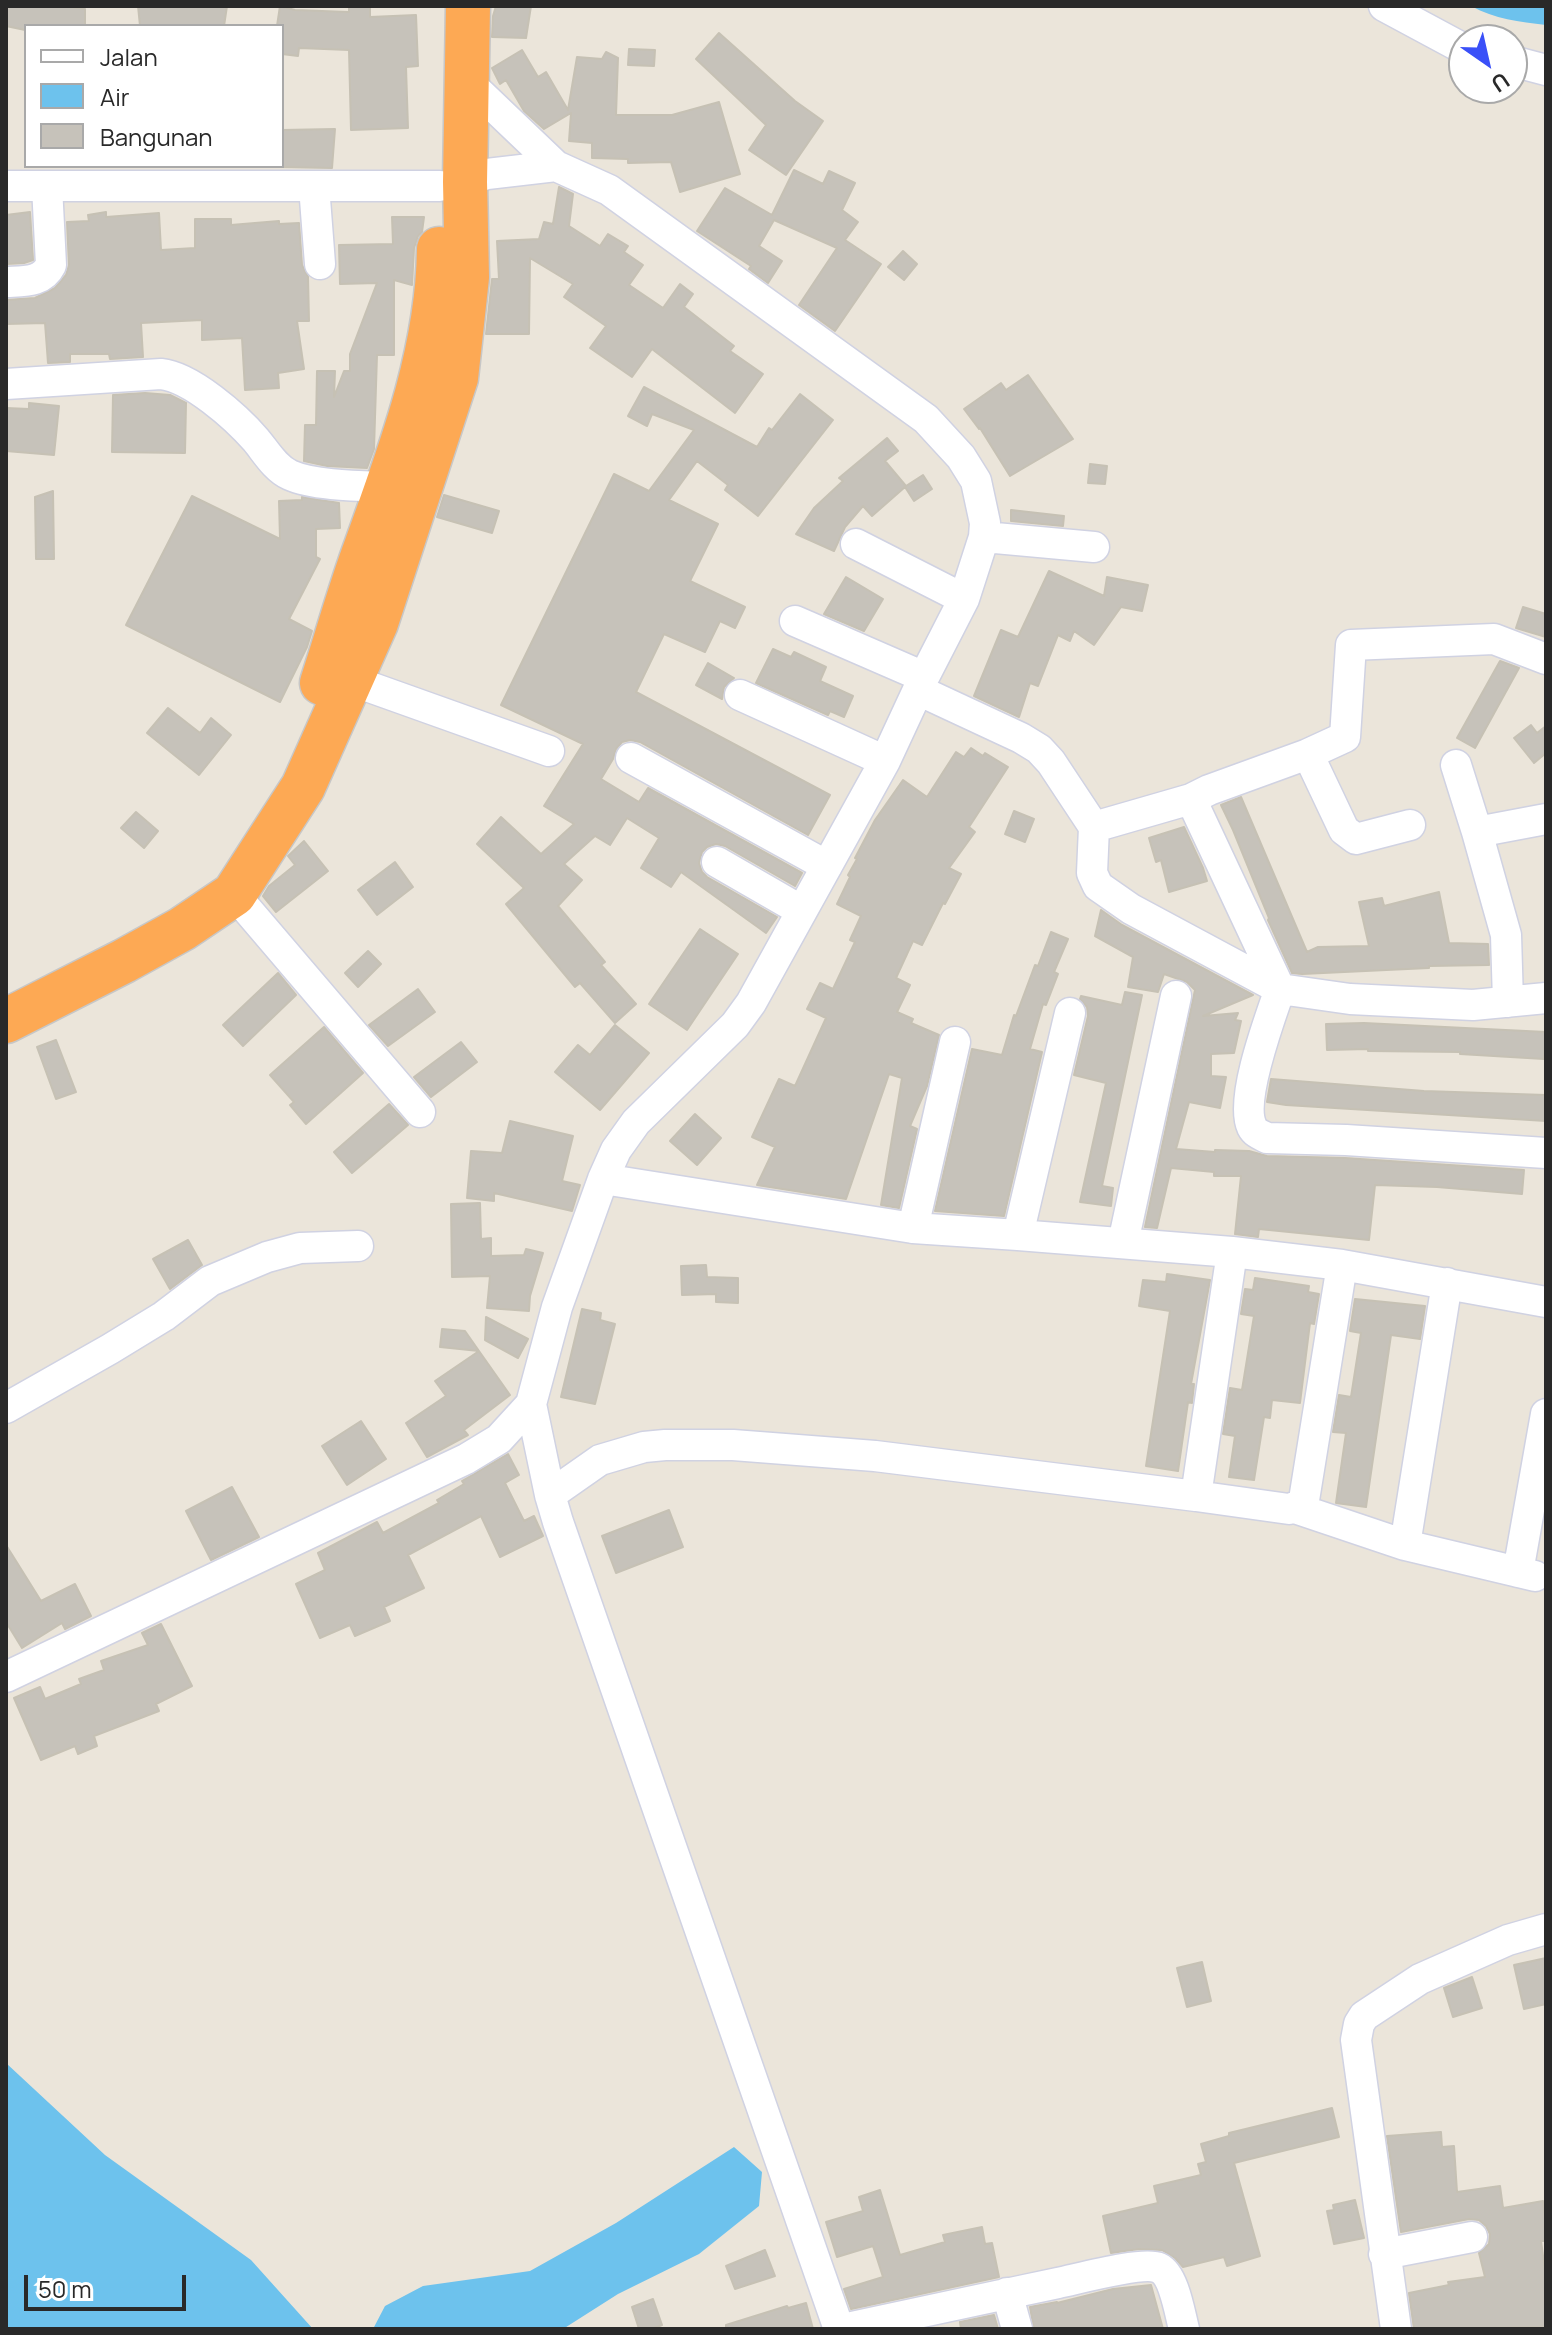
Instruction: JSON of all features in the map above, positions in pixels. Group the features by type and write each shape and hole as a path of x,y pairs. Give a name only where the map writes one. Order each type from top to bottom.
{"highway":[{"path":"439,6 438,137 452,184"},
{"path":"6,1021 182,929 234,894 303,787 376,623 456,378 445,341 439,264 467,81 468,6"},
{"path":"6,997 29,988 161,916 203,882 226,857 272,785 318,694 362,558 389,487 425,366 445,341"}],"street":[{"path":"1384,6 1448,42"},
{"path":"6,1677 466,1459 499,1439 531,1404 557,1307 616,1150 636,1122 735,1025 751,1003 885,761 964,599 984,537 985,523 976,481 961,457 926,419 609,190 556,166 467,81"},
{"path":"6,186 452,184 487,174 556,166"},
{"path":"6,282 33,280 45,275 51,265 47,186"},
{"path":"314,186 320,264"},
{"path":"6,384 172,375 186,381 236,419 274,463 291,475 341,485 389,487"},
{"path":"984,537 1094,547"},
{"path":"856,544 964,599"},
{"path":"795,621 921,684 1039,749 1094,827 1092,873 1098,886 1131,909 1280,989 1350,999 1473,1005 1546,998"},
{"path":"1094,827 1191,799 1345,737 1351,645 1494,639 1546,659"},
{"path":"350,680 549,751"},
{"path":"740,695 885,761"},
{"path":"1308,754 1344,830 1356,839 1410,825"},
{"path":"631,758 827,866"},
{"path":"1456,765 1506,935 1508,1002"},
{"path":"1191,799 1280,989 1260,1049 1252,1088 1249,1114 1256,1133 1267,1138 1546,1153"},
{"path":"1477,832 1546,819"},
{"path":"717,862 802,911"},
{"path":"234,894 420,1112"},
{"path":"1123,1243 1176,996"},
{"path":"1018,1235 1070,1013"},
{"path":"913,1228 955,1042"},
{"path":"603,1179 913,1228 1232,1252 1342,1265 1546,1302"},
{"path":"6,1408 164,1316 210,1281 267,1257 300,1248 358,1246"},
{"path":"1196,1496 1232,1252"},
{"path":"1295,1508 1304,1500 1342,1265"},
{"path":"1405,1545 1447,1283"},
{"path":"531,1404 558,1521 841,2329 1148,2266 1162,2269 1173,2286 1184,2329"},
{"path":"558,1521 600,1460 654,1446 733,1445 875,1456 1295,1508 1405,1545 1528,1574 1546,1414"},
{"path":"1396,2329 1356,2040 1359,2024 1370,2010 1420,1979 1508,1940 1546,1929"},
{"path":"1384,2254 1472,2237"},
{"path":"1007,2293 1017,2329"}],"water":[{"path":"1471,6 1546,6 1546,25 1498,17"},
{"path":"6,2063 105,2155 251,2260 313,2329 6,2329"},
{"path":"734,2147 762,2172 759,2206 699,2254 618,2294 563,2329 373,2329 385,2306 423,2286 530,2271 616,2223"}],"building":[{"path":"6,6 85,9 85,24 24,24 24,30 6,26"},
{"path":"138,6 227,6 224,24 140,24"},
{"path":"280,6 295,10 349,12 349,6 370,6 370,17 416,15 418,66 406,67 408,128 351,130 349,50 299,48 298,56 284,54 284,24 277,24"},
{"path":"496,6 531,6 526,38 492,37"},
{"path":"719,33 795,101 823,121 786,175 749,150 766,125 696,59"},
{"path":"629,49 655,50 654,66 628,65"},
{"path":"522,50 538,77 546,72 568,110 577,57 602,59 606,52 618,58 616,115 672,115 719,102 740,174 680,192 671,162 628,163 628,159 592,158 592,143 569,141 571,113 544,129 524,111 506,80 500,84 492,68"},
{"path":"335,129 332,168 284,167 284,130"},
{"path":"794,170 823,184 829,171 855,183 842,210 858,222 845,240 881,264 835,331 799,305 837,248 774,220 759,246 782,261 768,283 749,269 751,266 697,231 725,188 772,215"},
{"path":"559,187 573,194 569,226 600,246 608,234 628,246 624,252 643,265 629,285 663,308 680,284 693,294 684,307 734,346 730,351 763,374 735,413 652,349 632,377 590,348 606,326 564,297 573,284 530,258 529,334 486,334 492,279 499,279 497,241 539,239 544,222 553,224"},
{"path":"30,212 33,260 6,264 6,215"},
{"path":"106,212 106,217 159,213 161,250 195,248 195,219 231,219 231,225 279,221 279,224 299,223 302,265 308,277 309,321 297,321 304,369 278,373 279,388 245,390 242,338 202,340 202,320 141,323 143,357 110,359 109,354 70,354 70,362 48,363 45,323 6,324 6,300 35,298 55,288 66,275 69,265 67,222 89,221 88,215"},
{"path":"392,217 424,217 422,232 414,248 412,285 394,280 394,355 377,355 374,449 367,468 327,466 304,461 305,425 316,425 317,371 335,371 334,397 344,371 350,371 350,354 377,283 340,284 339,245 393,244"},
{"path":"903,251 917,264 904,280 888,267"},
{"path":"1028,375 1073,439 1010,476 980,428 964,409 1001,383 1006,390"},
{"path":"644,387 757,447 769,428 772,430 800,394 833,420 758,516 725,490 728,485 697,461 669,500 718,524 690,581 745,607 735,628 720,621 705,652 664,634 636,692 830,795 808,835 640,742 622,742 601,779 639,802 648,788 802,873 795,886 725,846 716,844 702,852 699,863 707,877 777,917 766,933 681,872 671,887 641,868 659,838 627,818 610,845 595,836 564,864 582,880 558,906 605,962 601,965 636,1004 615,1023 580,983 575,987 506,904 524,888 477,844 501,817 541,854 574,824 544,806 583,744 501,705 614,474 649,491 694,430 652,414 647,426 628,416"},
{"path":"113,395 170,395 186,403 185,453 112,452"},
{"path":"29,403 59,406 54,455 6,451 6,408 29,409"},
{"path":"887,438 898,451 885,461 906,486 923,475 932,489 914,501 905,487 872,516 863,506 845,527 834,551 796,534 814,508 843,481 839,478"},
{"path":"1090,464 1107,466 1105,484 1088,483"},
{"path":"53,491 54,559 36,559 35,497"},
{"path":"444,495 499,511 492,533 437,517"},
{"path":"192,496 280,539 279,501 302,500 302,497 339,503 340,528 316,529 316,557 320,559 289,619 312,631 280,702 126,625"},
{"path":"1011,510 1064,516 1063,526 1011,521"},
{"path":"1049,571 1104,596 1107,577 1148,585 1142,611 1121,607 1094,645 1074,631 1070,641 1058,635 1038,686 1030,683 1019,717 974,696 1001,630 1018,637"},
{"path":"846,577 883,599 864,631 824,614"},
{"path":"1523,607 1546,614 1546,637 1516,628"},
{"path":"773,649 791,657 794,652 826,667 820,681 853,696 844,717 830,711 828,715 756,683"},
{"path":"1500,661 1519,668 1475,748 1457,738"},
{"path":"708,663 734,678 724,687 722,699 696,685"},
{"path":"168,708 200,733 211,718 231,735 199,775 147,733"},
{"path":"1531,725 1537,733 1546,726 1546,753 1534,763 1514,738"},
{"path":"971,748 1008,767 969,827 975,832 949,868 961,874 922,945 913,941 896,978 910,985 897,1012 913,1019 911,1023 939,1035 927,1086 910,1126 917,1129 899,1208 881,1205 902,1078 889,1074 846,1199 757,1185 775,1147 752,1137 779,1079 795,1086 826,1018 807,1009 820,983 833,989 855,942 850,940 861,916 837,904 855,858 875,820 903,780 927,797 956,752 964,757"},
{"path":"1241,797 1307,952 1318,947 1369,946 1359,902 1382,898 1384,906 1439,892 1449,943 1488,944 1489,965 1292,973 1221,805"},
{"path":"1014,811 1034,819 1025,842 1005,834"},
{"path":"136,812 158,831 144,848 121,828"},
{"path":"1184,827 1207,881 1169,892 1161,860 1156,862 1149,838"},
{"path":"304,841 328,871 276,912 263,896 269,886 295,865 288,856"},
{"path":"395,862 413,887 377,915 358,890"},
{"path":"1101,910 1122,925 1253,995 1203,1016 1238,1013 1235,1020 1241,1021 1234,1053 1211,1054 1211,1076 1226,1077 1220,1108 1189,1102 1176,1149 1249,1151 1267,1156 1524,1170 1522,1194 1375,1185 1369,1240 1259,1229 1258,1237 1235,1234 1241,1176 1214,1176 1214,1172 1171,1168 1157,1228 1145,1227 1195,990 1187,982 1164,974 1158,992 1128,987 1133,957 1095,936"},
{"path":"700,929 738,954 687,1030 649,1004"},
{"path":"1051,932 1068,939 1054,972 1058,974 1046,1005 1043,1004 1030,1049 1042,1052 1004,1216 935,1211 972,1049 1002,1055 1014,1015"},
{"path":"368,951 381,964 358,987 345,973"},
{"path":"278,973 296,995 243,1046 223,1025"},
{"path":"418,989 435,1012 388,1046 369,1025"},
{"path":"1125,992 1142,995 1102,1186 1113,1188 1111,1206 1080,1202 1106,1083 1074,1075 1088,1016 1087,1007 1080,999 1081,996 1122,1005"},
{"path":"1326,1024 1546,1032 1544,1059 1460,1052 1327,1050"},
{"path":"615,1025 649,1053 600,1110 555,1072 578,1045 590,1055"},
{"path":"324,1027 363,1073 306,1124 290,1105 294,1102 270,1075"},
{"path":"56,1040 76,1092 56,1099 37,1047"},
{"path":"461,1042 477,1062 431,1097 414,1077"},
{"path":"1271,1079 1424,1091 1546,1095 1546,1121 1286,1105 1267,1102"},
{"path":"389,1104 408,1125 352,1173 334,1152"},
{"path":"695,1114 721,1138 697,1165 670,1141"},
{"path":"510,1121 573,1136 562,1181 580,1185 572,1211 494,1193 494,1201 467,1198 471,1151 502,1153"},
{"path":"480,1203 481,1239 491,1238 491,1256 524,1255 526,1249 543,1253 530,1296 529,1311 487,1308 490,1276 452,1277 451,1204"},
{"path":"188,1240 202,1265 170,1289 153,1259"},
{"path":"706,1265 707,1277 738,1278 738,1303 716,1302 716,1294 682,1295 681,1266"},
{"path":"1167,1274 1210,1280 1191,1384 1194,1384 1192,1403 1188,1402 1178,1471 1146,1466 1170,1311 1139,1306 1143,1280 1166,1282"},
{"path":"1255,1278 1309,1286 1308,1292 1319,1294 1314,1324 1310,1323 1300,1403 1272,1400 1270,1418 1264,1417 1254,1480 1229,1477 1235,1436 1223,1434 1230,1388 1242,1390 1254,1316 1241,1314 1245,1289 1253,1290"},
{"path":"1355,1299 1425,1306 1420,1339 1391,1335 1366,1507 1336,1503 1346,1433 1333,1432 1339,1395 1351,1397 1361,1333 1350,1331"},
{"path":"582,1309 601,1313 600,1320 615,1324 595,1404 561,1397"},
{"path":"486,1317 528,1339 518,1358 485,1340"},
{"path":"442,1329 465,1331 479,1351 440,1347"},
{"path":"479,1351 510,1395 464,1430 468,1435 427,1457 406,1423 446,1396 435,1381"},
{"path":"361,1421 386,1459 347,1485 322,1446"},
{"path":"508,1454 519,1475 505,1483 524,1521 534,1516 543,1536 500,1557 481,1516 408,1555 424,1588 384,1607 390,1621 355,1636 350,1625 320,1638 296,1584 325,1570 318,1553 377,1522 383,1533 439,1503 437,1500 464,1484 462,1481"},
{"path":"232,1487 259,1537 211,1560 186,1511"},
{"path":"669,1510 683,1547 616,1573 602,1536"},
{"path":"6,1545 41,1601 75,1584 91,1616 65,1629 62,1623 22,1648 6,1622"},
{"path":"161,1624 192,1686 156,1704 159,1711 94,1736 97,1746 78,1754 75,1746 41,1760 14,1698 40,1687 45,1699 81,1684 79,1679 104,1670 101,1661 148,1645 142,1633"},
{"path":"1546,1958 1546,2004 1524,2009 1514,1965"},
{"path":"1202,1962 1211,2001 1187,2007 1177,1968"},
{"path":"1472,1977 1482,2008 1453,2017 1444,1988"},
{"path":"1332,2108 1339,2137 1234,2163 1260,2256 1227,2266 1224,2257 1183,2267 1162,2250 1111,2253 1103,2216 1158,2203 1154,2186 1201,2175 1198,2164 1206,2162 1201,2144 1229,2136 1229,2133"},
{"path":"1441,2132 1442,2147 1454,2146 1457,2192 1500,2186 1503,2208 1543,2201 1546,2241 1541,2241 1546,2277 1546,2327 1414,2329 1409,2293 1449,2285 1448,2282 1485,2277 1479,2253 1489,2244 1490,2234 1479,2220 1469,2219 1401,2232 1387,2136"},
{"path":"880,2190 900,2255 945,2242 943,2235 982,2227 985,2244 992,2243 999,2277 851,2309 844,2289 883,2277 873,2246 837,2257 826,2222 863,2211 859,2197"},
{"path":"1355,2200 1364,2238 1334,2244 1327,2211 1334,2210 1333,2205"},
{"path":"765,2250 775,2276 735,2289 726,2266"},
{"path":"1151,2285 1163,2329 1034,2329 1030,2307 1113,2289"},
{"path":"653,2299 662,2325 639,2329 632,2307"},
{"path":"806,2303 813,2329 726,2329 726,2325"},
{"path":"994,2315 998,2329 961,2329 960,2322"}]}
